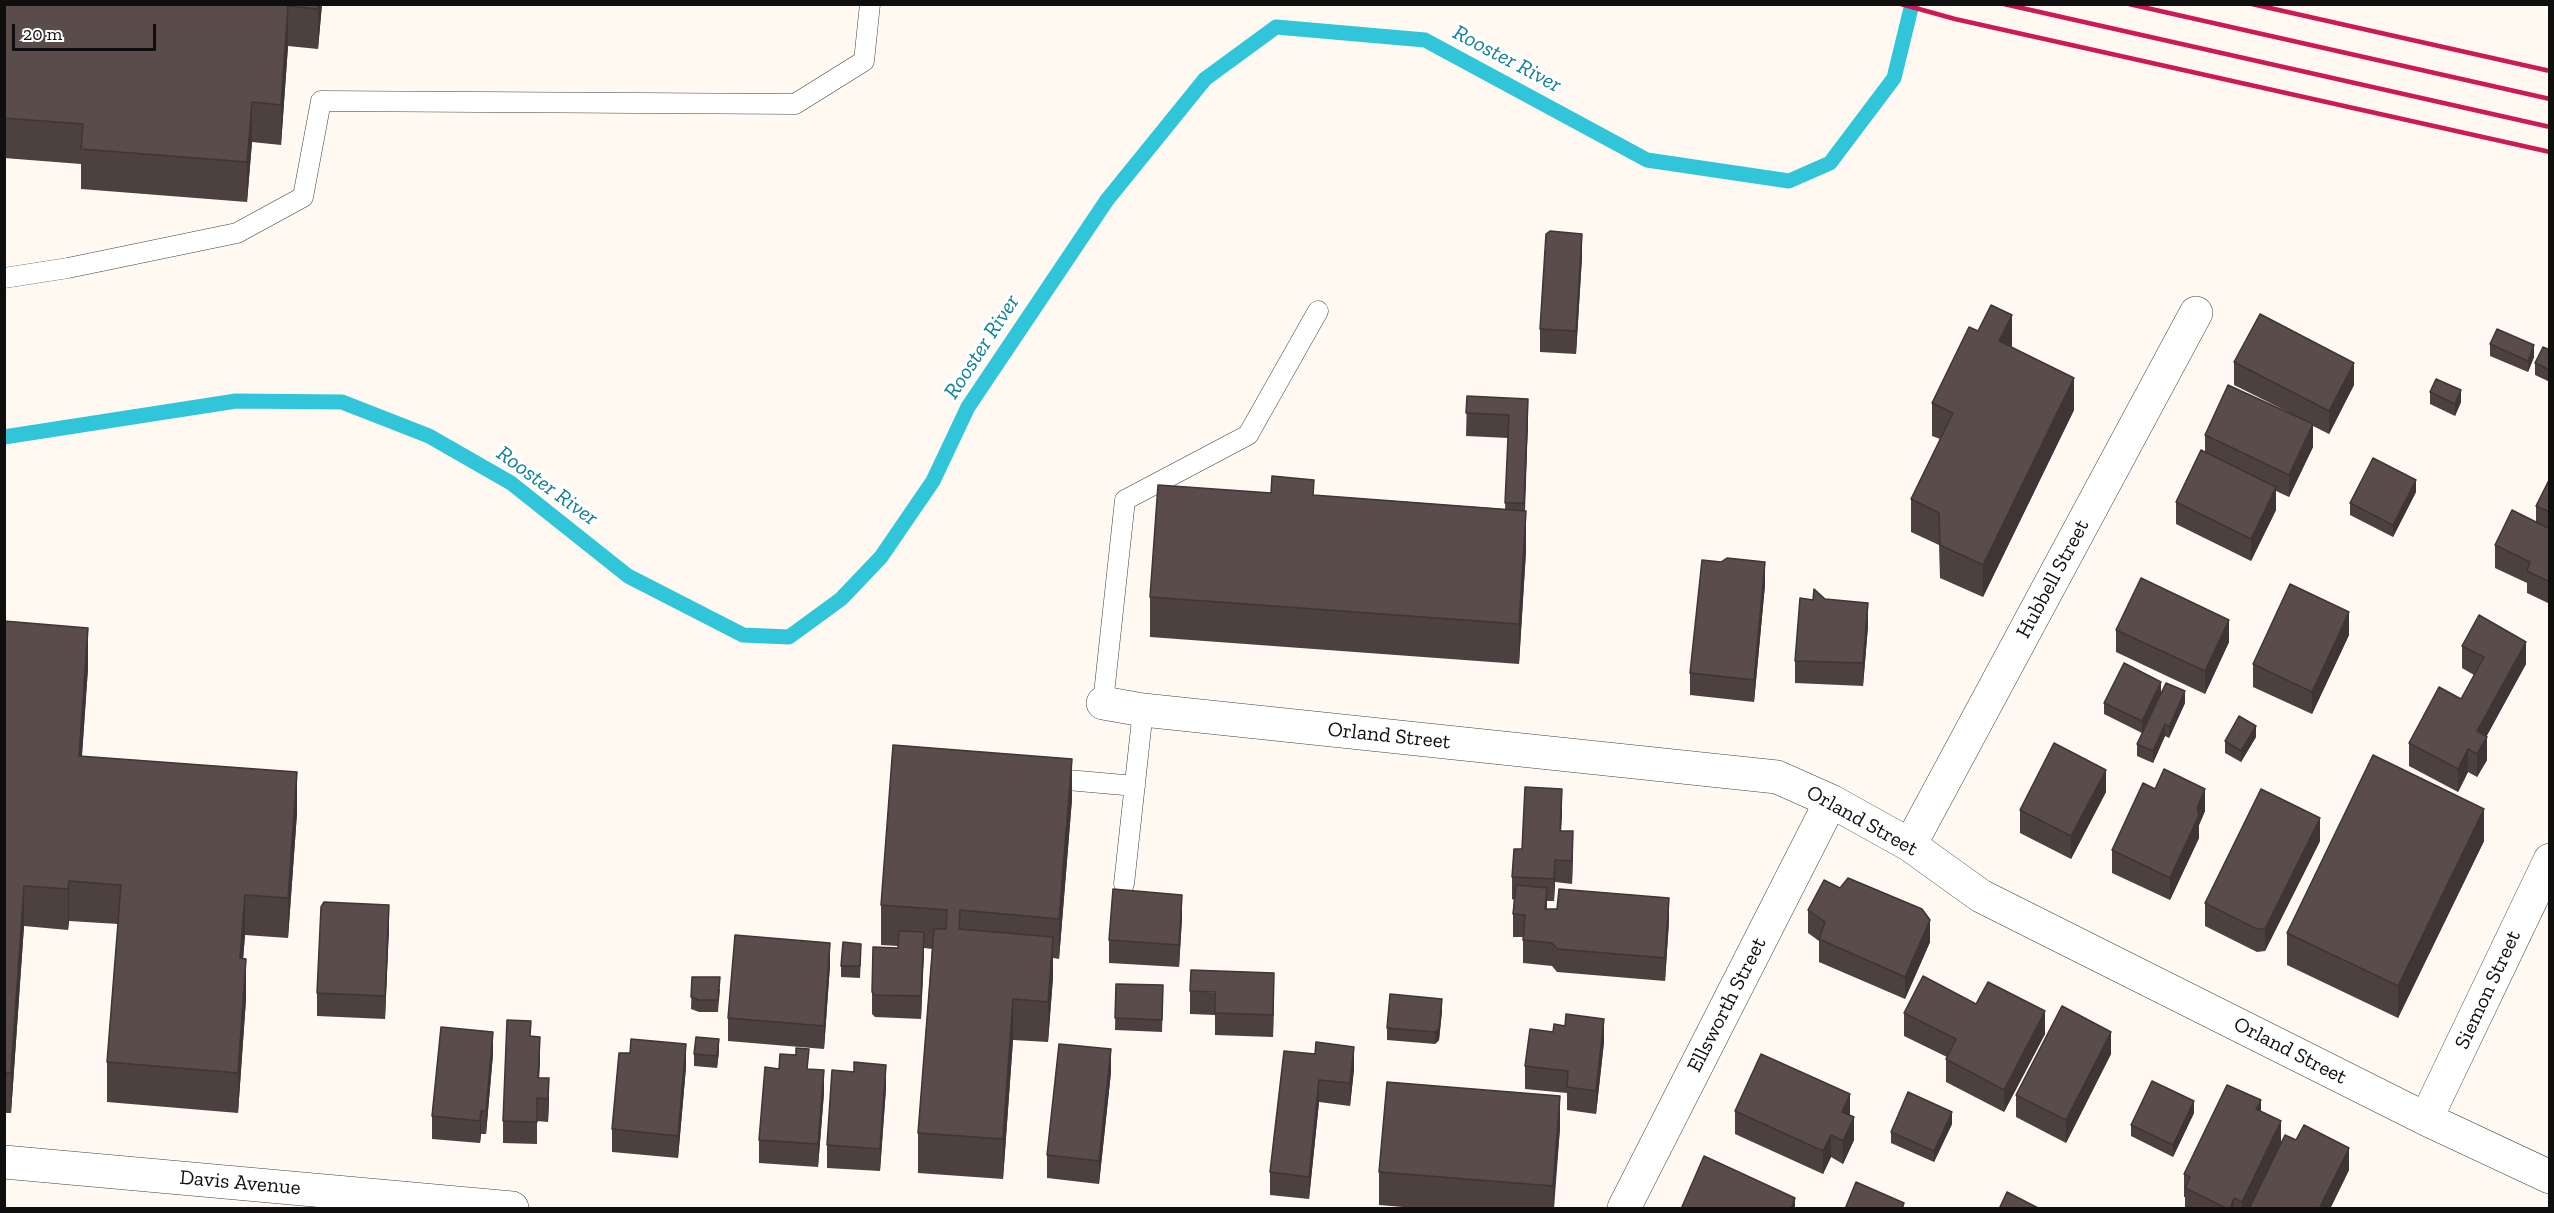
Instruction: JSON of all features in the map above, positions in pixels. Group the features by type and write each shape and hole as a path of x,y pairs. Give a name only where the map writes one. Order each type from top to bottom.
{"street":[{"name":"Hubbell Street","path":"1910,845 2196,313"},
{"name":"Orland Street","path":"1102,703 1143,710 1777,777 1831,801 1910,845 1981,896 2426,1119 2550,1177"},
{"name":"Ellsworth Street","path":"1623,1209 1831,801"},
{"name":"Siemon Street","path":"2426,1119 2550,860"},
{"name":"Davis Avenue","path":"4,1162 512,1209"}],"lane":[{"path":"4,278 68,268 237,233 303,196 321,100 795,104 864,61 870,4"},
{"path":"1102,703 1125,500 1248,435 1318,311"},
{"path":"1124,884 1143,710"},
{"path":"1021,776 1135,786"}],"building":[{"path":"4,4 318,4 318,9 288,6 281,105 252,102 247,162 81,149 83,124 4,118"},
{"path":"1550,231 1582,234 1576,331 1540,329 1546,234"},
{"path":"1991,305 2012,315 1999,341 2074,378 1983,565 1940,545 1939,513 1911,499 1953,413 1932,403 1969,327 1978,331"},
{"path":"2260,314 2354,363 2329,411 2234,362"},
{"path":"2497,329 2534,345 2528,361 2490,344"},
{"path":"2543,347 2550,350 2550,370 2535,363"},
{"path":"2436,379 2461,390 2455,404 2430,392"},
{"path":"2228,385 2313,424 2289,475 2205,435"},
{"path":"1467,396 1528,399 1524,503 1505,503 1509,415 1466,413"},
{"path":"2201,450 2276,487 2251,539 2176,502"},
{"path":"2373,458 2416,480 2393,525 2350,503"},
{"path":"1272,476 1314,480 1313,495 1526,511 1519,624 1150,597 1158,485 1271,493"},
{"path":"2550,478 2550,512 2536,506"},
{"path":"2512,510 2550,529 2550,582 2527,571 2530,562 2495,545"},
{"path":"1727,558 1765,562 1754,680 1690,673 1702,560 1721,562"},
{"path":"2141,578 2229,620 2205,671 2116,630"},
{"path":"2290,584 2349,612 2312,692 2253,664"},
{"path":"1814,589 1825,599 1868,603 1863,663 1795,661 1800,598 1813,600"},
{"path":"2479,615 2526,642 2477,731 2487,737 2477,754 2468,749 2458,769 2409,743 2439,687 2461,699 2484,657 2462,646"},
{"path":"4,621 88,628 79,756 297,772 288,898 245,895 240,958 246,959 238,1073 107,1062 121,885 69,881 68,889 24,886 11,1073 4,1073"},
{"path":"2124,663 2161,682 2142,721 2104,703"},
{"path":"2166,683 2185,691 2169,727 2165,724 2153,751 2137,744"},
{"path":"2239,716 2256,726 2241,751 2225,741"},
{"path":"2054,743 2106,770 2071,836 2020,810"},
{"path":"893,745 1072,759 1059,919 960,910 959,929 1053,937 1048,1002 1013,999 1003,1139 918,1133 934,929 946,929 947,910 881,905"},
{"path":"2373,755 2484,809 2398,986 2287,933"},
{"path":"2164,769 2205,789 2197,808 2199,815 2170,878 2112,850 2143,783 2155,789"},
{"path":"1525,787 1562,789 1560,831 1573,831 1572,861 1555,860 1554,879 1512,877 1514,849 1522,849"},
{"path":"2261,789 2320,818 2265,929 2257,929 2205,903"},
{"path":"1848,878 1922,909 1930,920 1905,977 1819,939 1825,922 1808,910 1824,880 1840,888"},
{"path":"1516,885 1547,888 1545,909 1557,909 1559,889 1669,898 1665,958 1557,949 1552,943 1523,940 1525,915 1513,914"},
{"path":"1113,889 1182,895 1179,945 1109,940"},
{"path":"324,902 389,905 385,996 317,993 321,907"},
{"path":"899,931 924,932 921,996 875,995 872,992 873,947 898,948"},
{"path":"735,935 830,943 824,1026 728,1018"},
{"path":"843,942 861,944 860,966 841,966"},
{"path":"1191,970 1274,973 1273,1015 1215,1013 1215,992 1190,991"},
{"path":"1923,976 1976,1004 1988,982 2045,1011 2004,1090 1946,1059 1956,1039 1904,1013"},
{"path":"692,977 720,977 718,1000 699,1000 691,997"},
{"path":"1116,984 1163,985 1162,1020 1115,1018"},
{"path":"1390,994 1442,999 1439,1029 1435,1032 1387,1028"},
{"path":"2062,1006 2111,1032 2066,1120 2016,1095"},
{"path":"1566,1014 1604,1019 1596,1091 1567,1087 1568,1071 1525,1066 1530,1029 1553,1032 1554,1024 1565,1026"},
{"path":"507,1020 531,1021 530,1036 540,1037 538,1078 549,1078 548,1099 537,1098 537,1122 503,1121"},
{"path":"441,1027 493,1032 486,1111 481,1111 480,1121 432,1116"},
{"path":"696,1037 719,1039 717,1056 694,1054"},
{"path":"631,1039 686,1044 678,1136 612,1129 619,1053 630,1053"},
{"path":"1316,1042 1354,1047 1350,1083 1319,1080 1309,1177 1270,1172 1284,1051 1315,1054"},
{"path":"1059,1044 1111,1049 1099,1161 1047,1155"},
{"path":"796,1048 809,1049 807,1069 824,1070 818,1144 759,1140 765,1067 779,1069 780,1054 796,1055"},
{"path":"1761,1054 1850,1094 1842,1112 1854,1117 1843,1141 1831,1135 1823,1151 1735,1111"},
{"path":"854,1062 886,1065 880,1149 827,1145 832,1070 854,1072"},
{"path":"2152,1081 2194,1101 2173,1145 2131,1125"},
{"path":"1387,1082 1560,1096 1553,1186 1379,1172"},
{"path":"2227,1085 2261,1100 2256,1109 2281,1121 2242,1202 2234,1198 2230,1209 2185,1188 2190,1177 2184,1174"},
{"path":"1908,1092 1952,1112 1934,1151 1891,1132"},
{"path":"2304,1125 2349,1148 2319,1209 2249,1209 2285,1135 2296,1140"},
{"path":"1704,1156 1795,1198 1791,1209 1681,1209"},
{"path":"1856,1182 1904,1203 1902,1209 1845,1209"},
{"path":"2007,1192 2040,1209 1999,1209"}],"waterway":[{"name":"Rooster River","path":"4,437 236,401 342,402 429,436 511,483 628,576 743,635 789,637 841,599 881,557 933,481 968,407 1107,200 1205,79 1276,27 1425,40 1647,160 1789,181 1830,163 1894,78 1912,4"}],"railway":[{"path":"1901,4 1955,19 2550,152"},
{"path":"2004,4 2550,127"},
{"path":"2129,4 2550,99"},
{"path":"2252,4 2550,71"}]}
